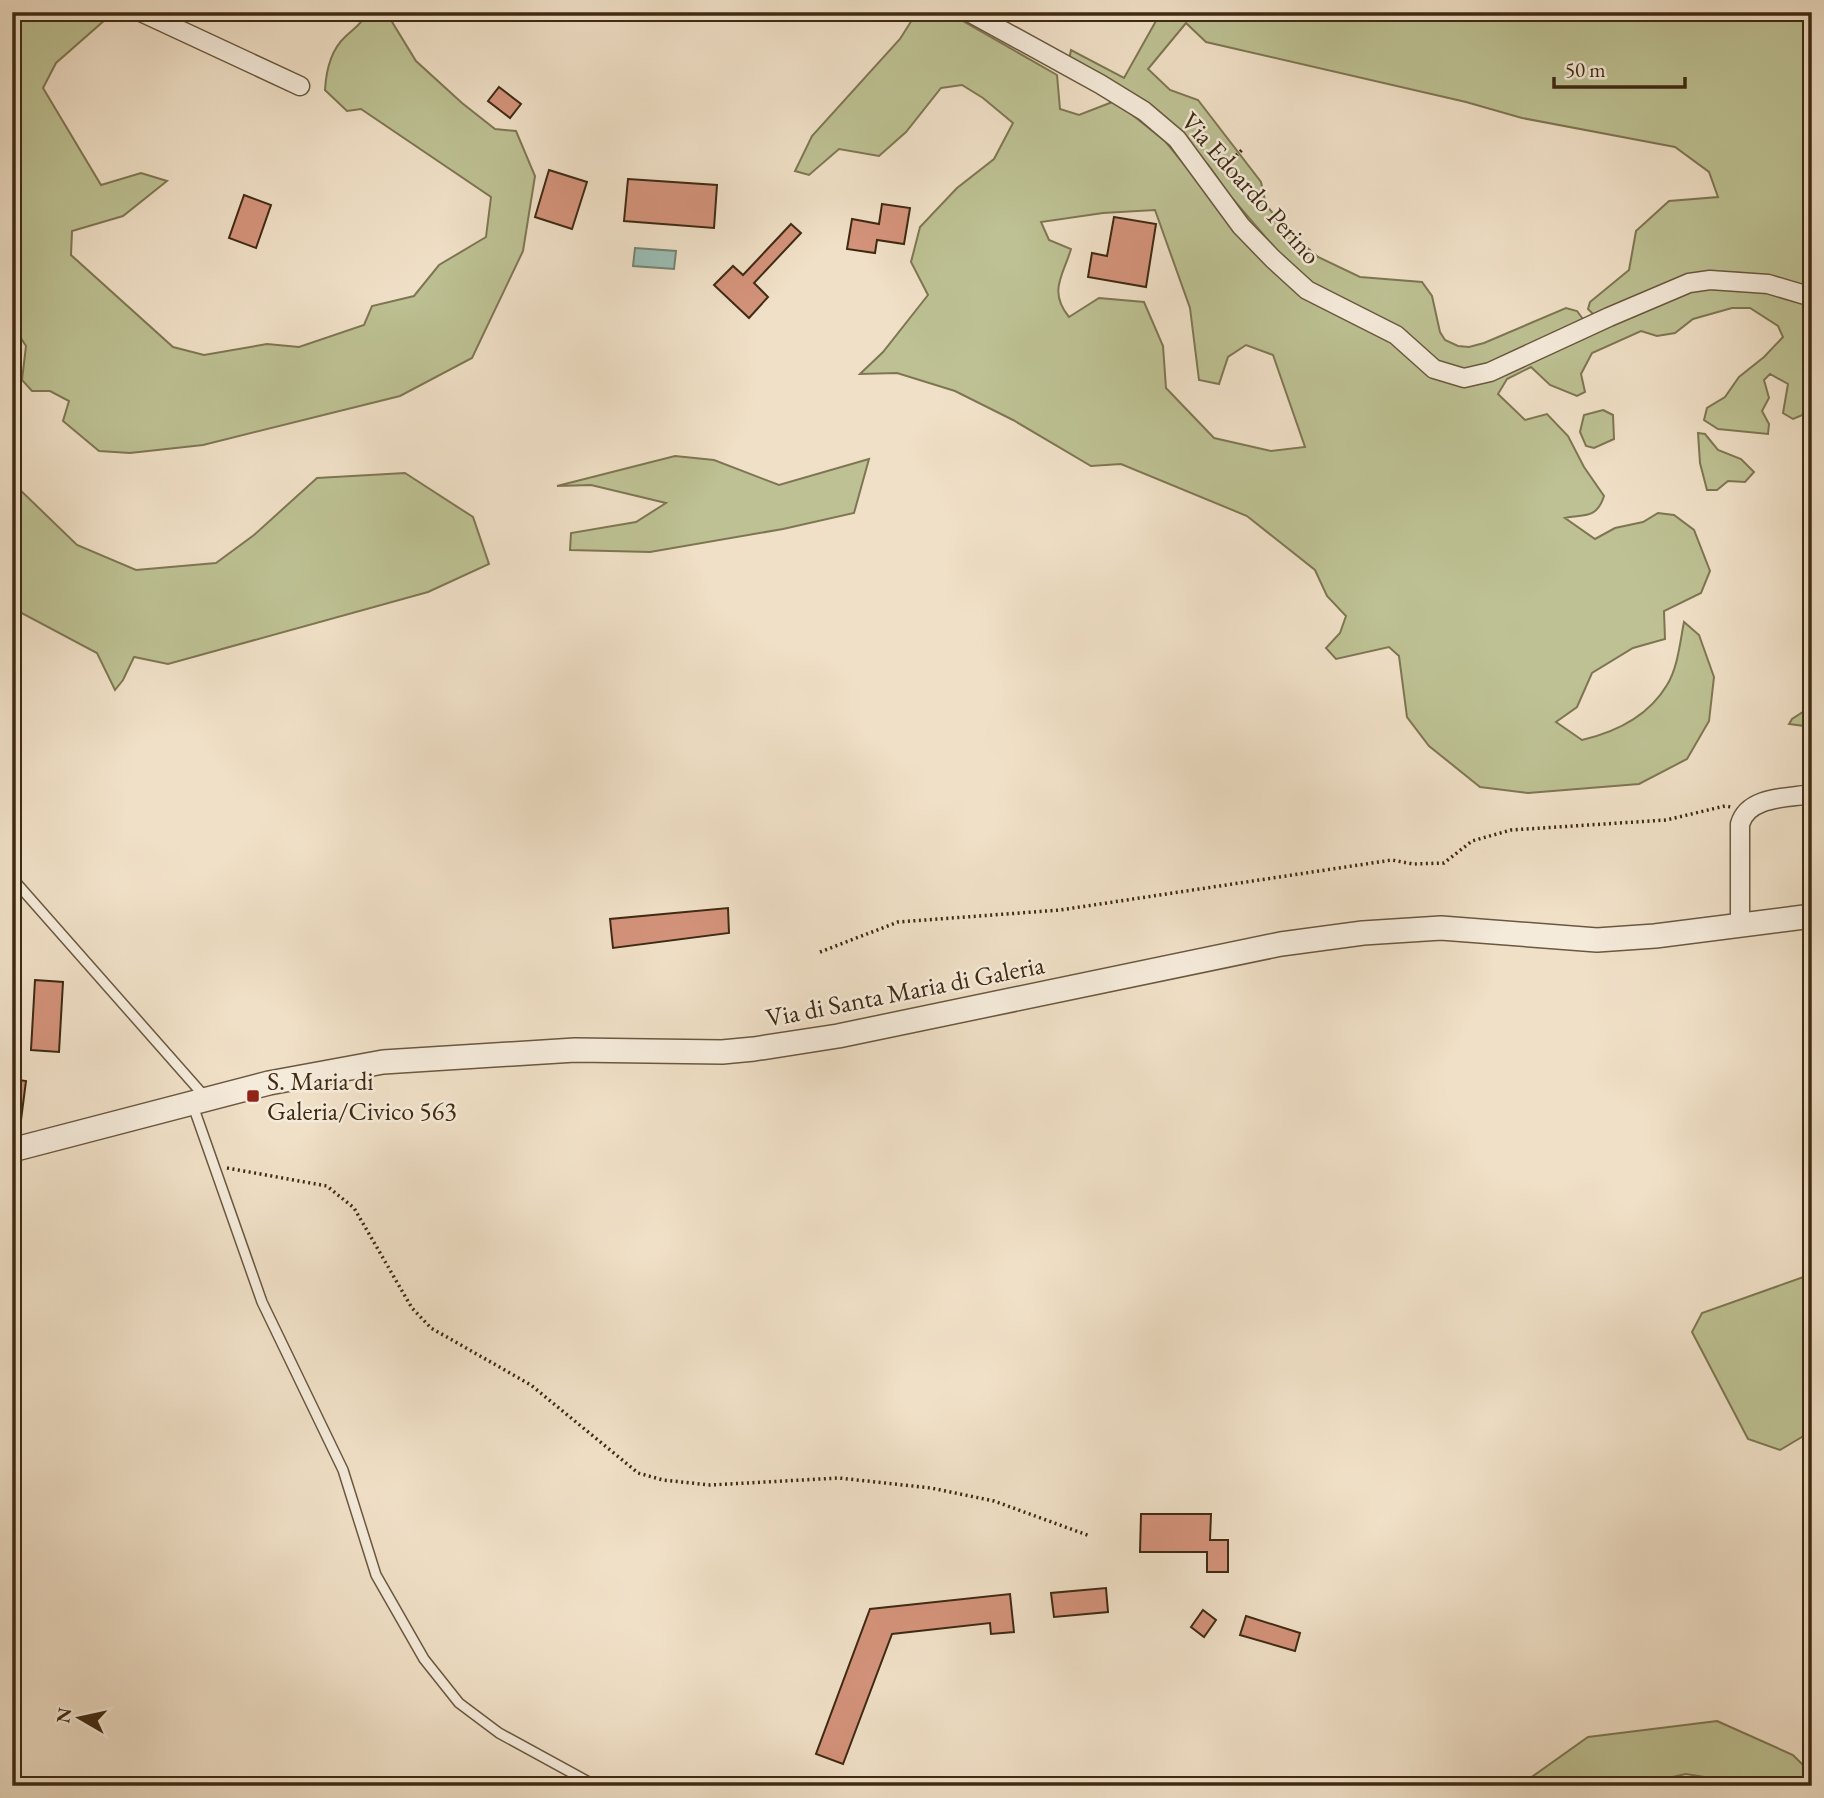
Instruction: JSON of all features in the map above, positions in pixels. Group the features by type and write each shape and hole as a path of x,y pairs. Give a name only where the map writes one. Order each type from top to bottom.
{"street":[{"path":"141,12 300,86"},
{"name":"Via Edoardo Perino","path":"969,12 1144,111 1177,139 1249,234 1307,290 1396,335 1427,365 1451,375 1471,377 1490,372 1689,283 1710,280 1768,284 1812,296"},
{"path":"1740,926 1740,824 1746,810 1759,803 1812,794"},
{"name":"Via di Santa Maria di Galeria","path":"12,1150 270,1083 383,1062 575,1050 709,1052 754,1049 838,1036 1280,944 1363,933 1441,928 1597,940 1655,936 1812,916"}],"lane":[{"path":"12,878 200,1101 214,1166 262,1302 342,1470 376,1575 424,1660 459,1703 499,1732 596,1786"}],"path":[{"path":"1204,175 1225,166 1244,148"},
{"path":"820,952 898,922 1060,910 1392,860 1413,864 1444,863 1472,841 1511,830 1666,820 1725,806 1746,810"},
{"path":"214,1166 327,1185 354,1208 412,1308 431,1328 531,1385 638,1473 663,1480 710,1485 839,1478 931,1488 994,1501 1090,1536"}],"green space":[{"path":"49,12 114,12 56,63 43,88 101,185 141,173 167,181 123,216 72,231 71,255 173,347 204,355 267,344 299,347 364,325 372,306 414,296 439,265 486,237 491,197 361,109 347,111 325,90 330,62 340,42 368,12 386,12 416,61 495,129 516,131 535,176 523,251 472,358 400,396 203,445 130,453 99,451 63,421 69,401 50,391 32,391 22,380 26,346 16,331 12,330 12,16 40,18"},
{"path":"917,12 947,12 1057,75 1060,109 1079,115 1115,101 1165,141 1244,237 1386,338 1421,369 1451,383 1484,382 1689,288 1767,288 1812,302 1812,411 1793,419 1783,413 1788,384 1770,374 1764,380 1769,398 1762,411 1769,424 1768,434 1718,429 1704,420 1707,408 1725,397 1739,377 1783,337 1778,326 1750,308 1732,308 1693,319 1675,333 1657,336 1641,331 1592,353 1581,374 1585,392 1577,396 1550,385 1531,367 1507,379 1498,394 1525,420 1547,414 1568,436 1584,467 1604,496 1594,512 1565,518 1595,539 1615,528 1643,522 1658,513 1674,515 1694,530 1710,571 1701,593 1664,611 1665,639 1633,648 1592,673 1577,707 1556,722 1582,740 1619,728 1641,714 1659,696 1671,678 1684,622 1699,635 1714,677 1709,721 1687,759 1639,784 1528,793 1480,787 1429,746 1407,717 1399,656 1389,647 1336,659 1326,648 1340,633 1346,616 1327,596 1315,570 1247,516 1121,464 1091,466 1013,420 955,391 897,373 860,374 883,352 928,295 911,262 920,227 957,188 994,159 1013,123 983,98 962,85 941,88 906,132 879,156 839,149 809,175 795,171 812,136 900,39","holes":["1155,210 1190,308 1199,380 1219,384 1228,357 1246,345 1273,355 1305,447 1271,451 1214,438 1166,388 1163,346 1144,302 1099,298 1069,317 1059,299 1058,291 1071,249 1049,240 1041,222 1103,213"]},
{"path":"1161,12 1812,12 1812,289 1761,275 1707,273 1595,316 1588,309 1590,302 1629,270 1636,231 1669,201 1718,197 1709,172 1675,147 1522,118 1466,102 1206,42 1186,23 1148,69 1170,90 1198,100 1261,182 1266,205 1287,230 1318,257 1360,277 1422,282 1432,296 1440,332 1445,340 1458,346 1469,347 1484,343 1566,308 1577,311 1586,323 1494,365 1455,373 1324,292 1294,270 1231,197 1208,165 1168,123 1069,60 1071,50 1124,78"},
{"path":"1603,410 1613,415 1614,439 1594,448 1586,446 1580,432 1584,415"},
{"path":"1698,433 1705,434 1718,450 1741,459 1754,472 1745,482 1728,481 1717,490 1707,490 1700,463"},
{"path":"675,456 714,460 779,485 869,459 854,513 783,529 650,552 570,550 571,533 636,522 666,503 591,485 557,486"},
{"path":"405,473 473,517 489,564 428,592 168,664 134,657 115,690 97,653 12,608 12,482 77,545 136,570 216,563 254,535 317,478"},
{"path":"1812,706 1812,727 1789,724 1792,719"},
{"path":"1812,1274 1812,1431 1780,1450 1748,1439 1692,1332 1702,1313"},
{"path":"1717,1721 1793,1755 1812,1774 1811,1786 1760,1786 1686,1774 1631,1786 1519,1786 1588,1737"}],"water":[{"path":"635,248 676,251 674,269 633,266"}],"building":[{"path":"499,87 521,104 510,118 488,101"},
{"path":"549,170 587,182 572,229 535,217"},
{"path":"628,179 717,185 714,228 624,221"},
{"path":"244,195 271,205 256,248 229,238"},
{"path":"882,204 910,208 904,244 877,240 875,253 847,249 852,219 879,224"},
{"path":"1114,217 1156,224 1146,287 1088,277 1092,253 1107,256"},
{"path":"791,224 801,233 754,283 768,297 749,318 714,285 733,266 743,275"},
{"path":"728,908 729,933 613,948 610,919"},
{"path":"35,980 63,982 59,1052 31,1050"},
{"path":"12,1079 26,1081 21,1120 12,1120"},
{"path":"1141,1514 1211,1514 1210,1540 1228,1540 1228,1572 1207,1572 1207,1552 1140,1552"},
{"path":"1106,1588 1108,1612 1054,1617 1051,1593"},
{"path":"1010,1594 1014,1632 991,1634 990,1623 892,1634 843,1764 816,1754 870,1609"},
{"path":"1203,1610 1216,1620 1204,1637 1191,1627"},
{"path":"1246,1616 1300,1633 1295,1651 1240,1635"}],"place":[{"name":"S. Maria di Galeria/Civico 563","path":"253,1096"}]}
